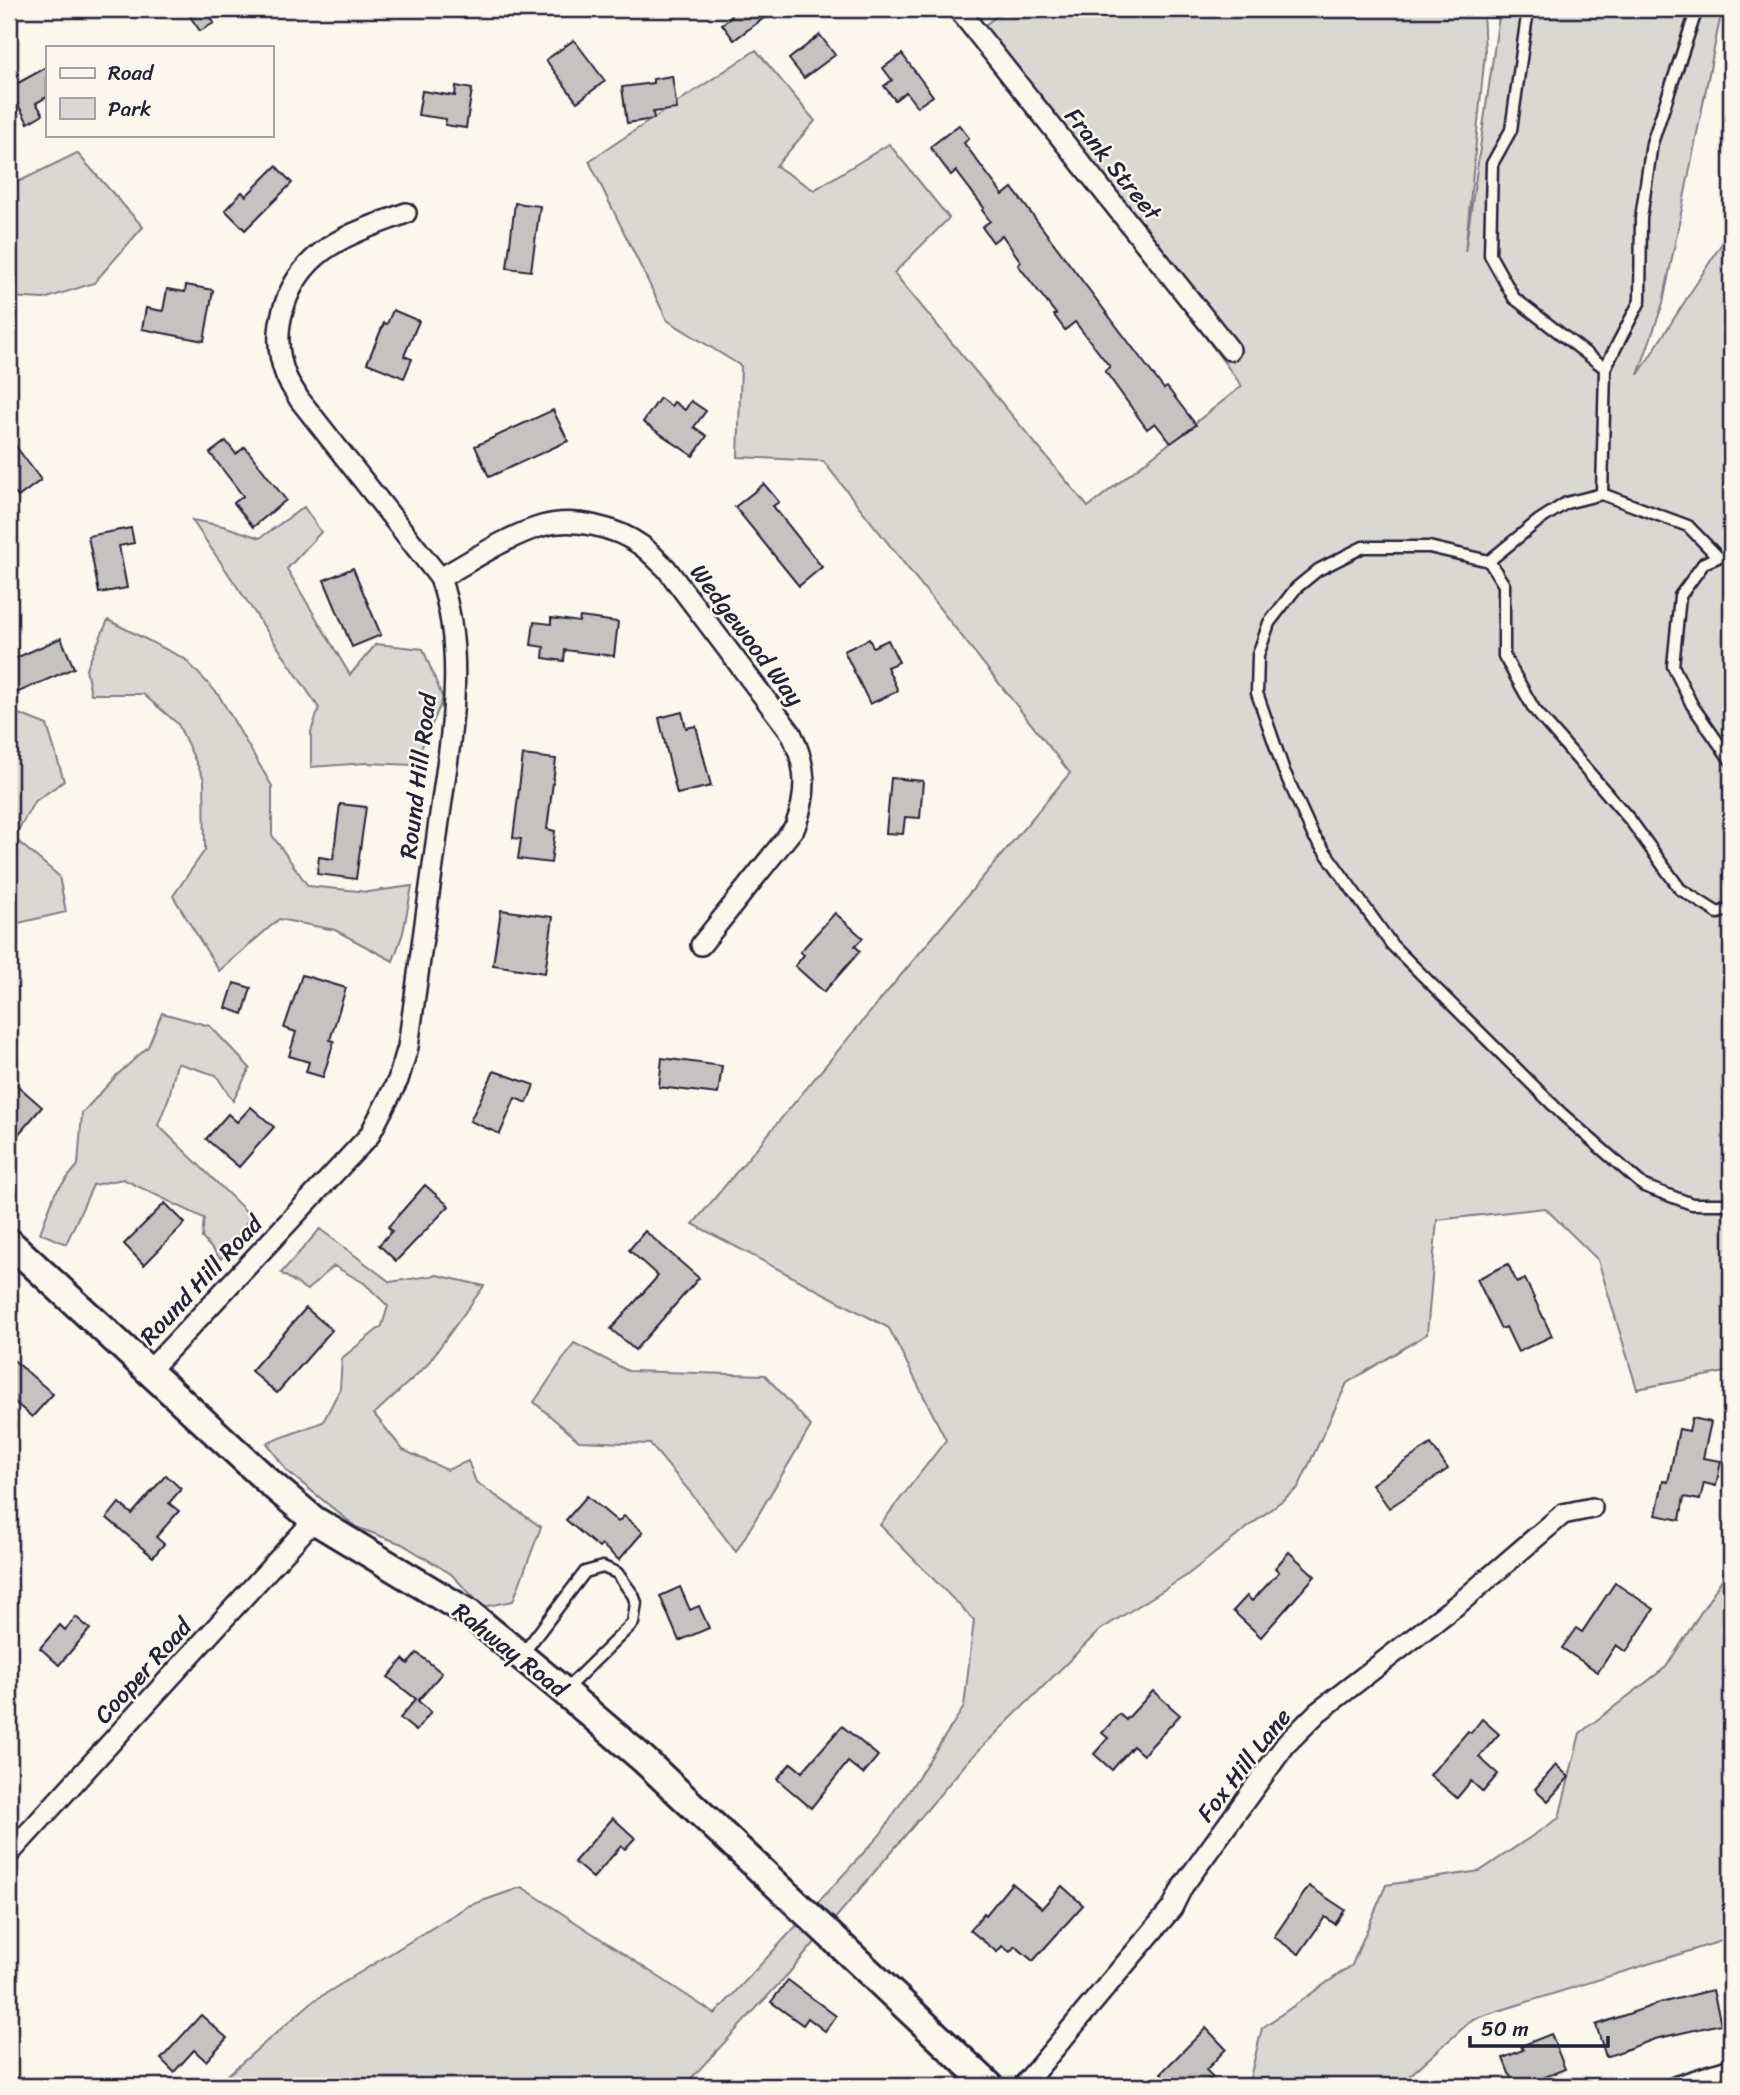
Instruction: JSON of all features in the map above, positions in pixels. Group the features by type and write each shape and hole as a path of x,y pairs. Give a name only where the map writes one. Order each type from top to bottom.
{"street":[{"name":"Frank Street","path":"958,9 1230,350"},
{"name":"Round Hill Road","path":"149,1371 369,1136 398,1080 408,1047 454,693 454,631 449,602 440,578 299,399 286,376 280,355 279,332 282,309 290,288 305,267 323,250 349,235 406,213"},
{"name":"Wedgewood Way","path":"440,578 519,535 544,525 598,527 623,535 643,547 666,568 791,733 800,751 804,770 804,799 795,827 701,945"},
{"name":"Rahway Road","path":"9,1242 270,1483 314,1520 470,1614 643,1759 990,2086"},
{"name":"Fox Hill Lane","path":"1023,2086 1172,1908 1183,1886 1286,1745 1318,1712 1462,1600 1563,1514 1592,1508"},
{"name":"Cooper Road","path":"9,1854 314,1520"},
{"path":"1677,2086 1731,2069"}],"lane":[{"path":"1528,9 1511,130 1492,164 1490,255 1514,298 1605,368"},
{"path":"1602,494 1605,368 1640,301 1641,218 1652,143 1697,9"},
{"path":"1489,561 1538,521 1566,503 1602,494 1688,526 1718,557"},
{"path":"1731,909 1718,913 1680,889 1631,821 1534,709 1504,656 1504,585 1489,561 1429,547 1363,547 1318,570 1296,588 1269,623 1258,655 1257,693 1284,771 1313,835 1392,945 1553,1105 1644,1186 1692,1203 1731,1204"},
{"path":"1731,558 1718,557 1704,563 1680,596 1673,666 1692,705 1731,761"},
{"path":"521,1657 585,1572 603,1567 617,1573 636,1603 632,1623 563,1691"}],"green space":[{"path":"1006,9 1483,9 1485,53 1465,252 1500,9 1722,9 1663,303 1638,375 1731,229 1731,1371 1637,1389 1598,1260 1545,1208 1437,1220 1427,1334 1347,1383 1298,1488 1186,1576 1100,1630 969,1760 789,1973 684,2086 215,2086 312,2002 468,1906 522,1887 715,2014 880,1835 964,1707 974,1620 880,1525 946,1440 889,1328 693,1224 1070,773 823,461 738,457 741,366 667,320 589,161 756,50 815,121 776,166 814,190 889,144 949,218 894,273 1088,507 1242,386 976,32"},
{"path":"77,153 143,227 94,283 44,299 9,297 9,180 20,181"},
{"path":"304,507 321,532 287,569 350,675 376,644 423,649 443,699 414,765 366,763 311,767 311,732 319,708 192,520 223,526 260,538"},
{"path":"108,620 185,659 218,694 272,786 272,835 308,886 368,892 412,886 403,933 393,961 335,930 279,919 219,971 173,896 205,850 204,779 178,724 143,694 91,694 86,669"},
{"path":"9,710 47,725 64,781 34,802 14,838 59,876 66,912 14,924 9,939"},
{"path":"162,1013 210,1026 250,1068 233,1101 216,1075 177,1063 169,1097 158,1125 251,1216 221,1259 202,1238 204,1218 123,1179 93,1185 66,1244 40,1233 55,1193 78,1165 82,1113 117,1075 148,1047"},
{"path":"320,1229 390,1282 437,1275 484,1286 426,1366 374,1414 403,1450 447,1470 468,1461 476,1482 541,1527 513,1601 483,1607 451,1574 402,1544 356,1527 287,1471 267,1443 323,1422 340,1389 342,1358 382,1326 388,1306 364,1283 334,1266 307,1290 281,1273"},
{"path":"574,1343 628,1371 765,1375 811,1426 736,1552 650,1444 579,1441 534,1402"},
{"path":"1731,1565 1731,1938 1473,2019 1398,2086 1248,2086 1262,2028 1352,1965 1386,1885 1480,1871 1559,1818 1580,1733 1666,1667"}],"building":[{"path":"185,9 206,9 214,23 200,31"},
{"path":"726,9 776,9 734,40 722,24 732,17"},
{"path":"820,35 835,55 804,78 789,59"},
{"path":"574,40 605,81 577,102 546,60"},
{"path":"902,54 933,96 917,107 906,92 895,100 884,86 892,80 883,68"},
{"path":"46,68 46,98 36,103 43,114 28,123 9,88"},
{"path":"672,76 677,109 653,112 654,119 627,123 622,87 653,83 653,79"},
{"path":"456,86 472,89 466,128 445,125 446,119 418,115 422,91 455,96"},
{"path":"959,125 969,138 964,143 1003,195 1012,188 1164,389 1167,387 1196,425 1171,443 1155,423 1147,429 1105,371 1110,367 1075,322 1065,330 1018,265 1021,262 1002,235 993,242 982,227 990,221 982,210 984,208 956,171 951,175 930,147"},
{"path":"276,166 292,183 245,230 225,210 242,192 246,196"},
{"path":"515,203 540,206 531,271 507,268"},
{"path":"186,285 213,290 204,341 142,329 146,308 163,311 167,289 185,292"},
{"path":"393,310 419,321 404,356 412,359 404,378 367,363 384,323 387,324"},
{"path":"660,398 671,406 674,402 685,410 691,401 706,411 694,427 707,436 693,456 643,422"},
{"path":"553,410 568,441 489,477 475,446"},
{"path":"9,437 41,480 18,497 9,484"},
{"path":"226,441 236,454 245,447 286,500 253,527 234,503 243,496 210,453"},
{"path":"764,484 779,502 773,506 822,567 799,586 735,507"},
{"path":"131,528 134,543 119,546 127,588 99,593 88,536"},
{"path":"353,568 381,635 352,647 324,580"},
{"path":"580,617 618,622 614,656 565,650 564,661 543,658 544,647 531,645 534,622 551,624 551,618 579,622"},
{"path":"61,638 74,668 14,694 9,681 9,661"},
{"path":"869,639 873,647 888,640 899,662 887,667 898,691 870,704 844,651"},
{"path":"682,712 686,728 696,726 711,786 677,794 659,718"},
{"path":"523,755 556,759 547,829 555,831 551,863 518,859 521,839 513,838"},
{"path":"891,778 923,781 920,818 905,817 903,834 886,833"},
{"path":"340,804 366,807 356,879 317,874 319,857 333,859"},
{"path":"501,910 553,917 545,973 493,965"},
{"path":"835,913 863,938 855,946 860,951 824,992 795,966 804,955 800,952"},
{"path":"302,975 346,988 330,1040 334,1041 323,1077 306,1072 309,1062 289,1056 296,1032 284,1028"},
{"path":"234,983 251,988 243,1014 226,1008"},
{"path":"662,1058 722,1066 718,1094 659,1087"},
{"path":"494,1071 534,1085 527,1103 515,1098 500,1134 470,1121"},
{"path":"9,1078 42,1107 9,1145"},
{"path":"251,1107 274,1127 239,1167 206,1139 228,1114 237,1122"},
{"path":"425,1185 449,1206 396,1261 379,1245 392,1231 388,1227"},
{"path":"165,1203 185,1223 144,1265 124,1244"},
{"path":"645,1231 699,1278 635,1350 611,1329 658,1276 629,1250"},
{"path":"1508,1264 1517,1283 1525,1279 1552,1336 1518,1352 1506,1327 1501,1329 1477,1279"},
{"path":"306,1308 332,1330 277,1393 251,1371"},
{"path":"9,1356 53,1394 32,1417 9,1397"},
{"path":"1692,1418 1711,1422 1703,1458 1721,1461 1716,1486 1704,1483 1700,1500 1684,1497 1680,1520 1656,1515 1663,1481 1668,1482 1679,1429 1689,1431"},
{"path":"1431,1444 1448,1469 1389,1508 1372,1484"},
{"path":"166,1475 181,1489 169,1503 179,1511 156,1537 164,1544 153,1557 107,1518 119,1503 132,1514"},
{"path":"587,1496 618,1522 624,1516 643,1532 619,1560 602,1545 599,1548 566,1520"},
{"path":"1289,1552 1315,1576 1261,1637 1233,1611 1247,1596 1252,1601 1279,1572 1275,1568"},
{"path":"1615,1583 1654,1609 1626,1652 1616,1645 1598,1672 1562,1648 1576,1628 1582,1632"},
{"path":"680,1587 690,1610 699,1606 709,1628 679,1641 660,1596"},
{"path":"76,1617 90,1629 59,1665 40,1648 60,1625 65,1630"},
{"path":"417,1653 442,1673 418,1701 431,1712 416,1731 400,1718 416,1699 388,1677 403,1659 408,1664"},
{"path":"1153,1691 1180,1715 1143,1755 1133,1746 1112,1770 1094,1754 1108,1738 1102,1733 1119,1714 1126,1720"},
{"path":"1482,1719 1499,1734 1479,1757 1498,1774 1483,1792 1471,1781 1457,1798 1430,1775"},
{"path":"842,1726 878,1756 863,1774 848,1762 811,1808 777,1779 791,1763 802,1772"},
{"path":"1556,1765 1569,1777 1548,1801 1535,1789"},
{"path":"613,1818 635,1838 625,1849 621,1846 593,1878 574,1862"},
{"path":"1012,1883 1042,1908 1062,1886 1083,1905 1033,1961 1015,1946 1010,1952 1002,1946 997,1952 970,1930"},
{"path":"1309,1886 1345,1910 1335,1924 1325,1917 1299,1954 1274,1937"},
{"path":"788,1980 836,2016 825,2031 808,2018 803,2025 771,2002"},
{"path":"1713,1990 1721,2024 1655,2039 1606,2057 1596,2025 1660,2003"},
{"path":"201,2015 227,2038 206,2061 194,2050 174,2072 161,2059"},
{"path":"1206,2028 1226,2049 1206,2070 1213,2077 1203,2086 1173,2086 1161,2073"},
{"path":"1551,2034 1565,2069 1523,2086 1514,2086 1503,2058 1523,2050 1521,2046"}]}
